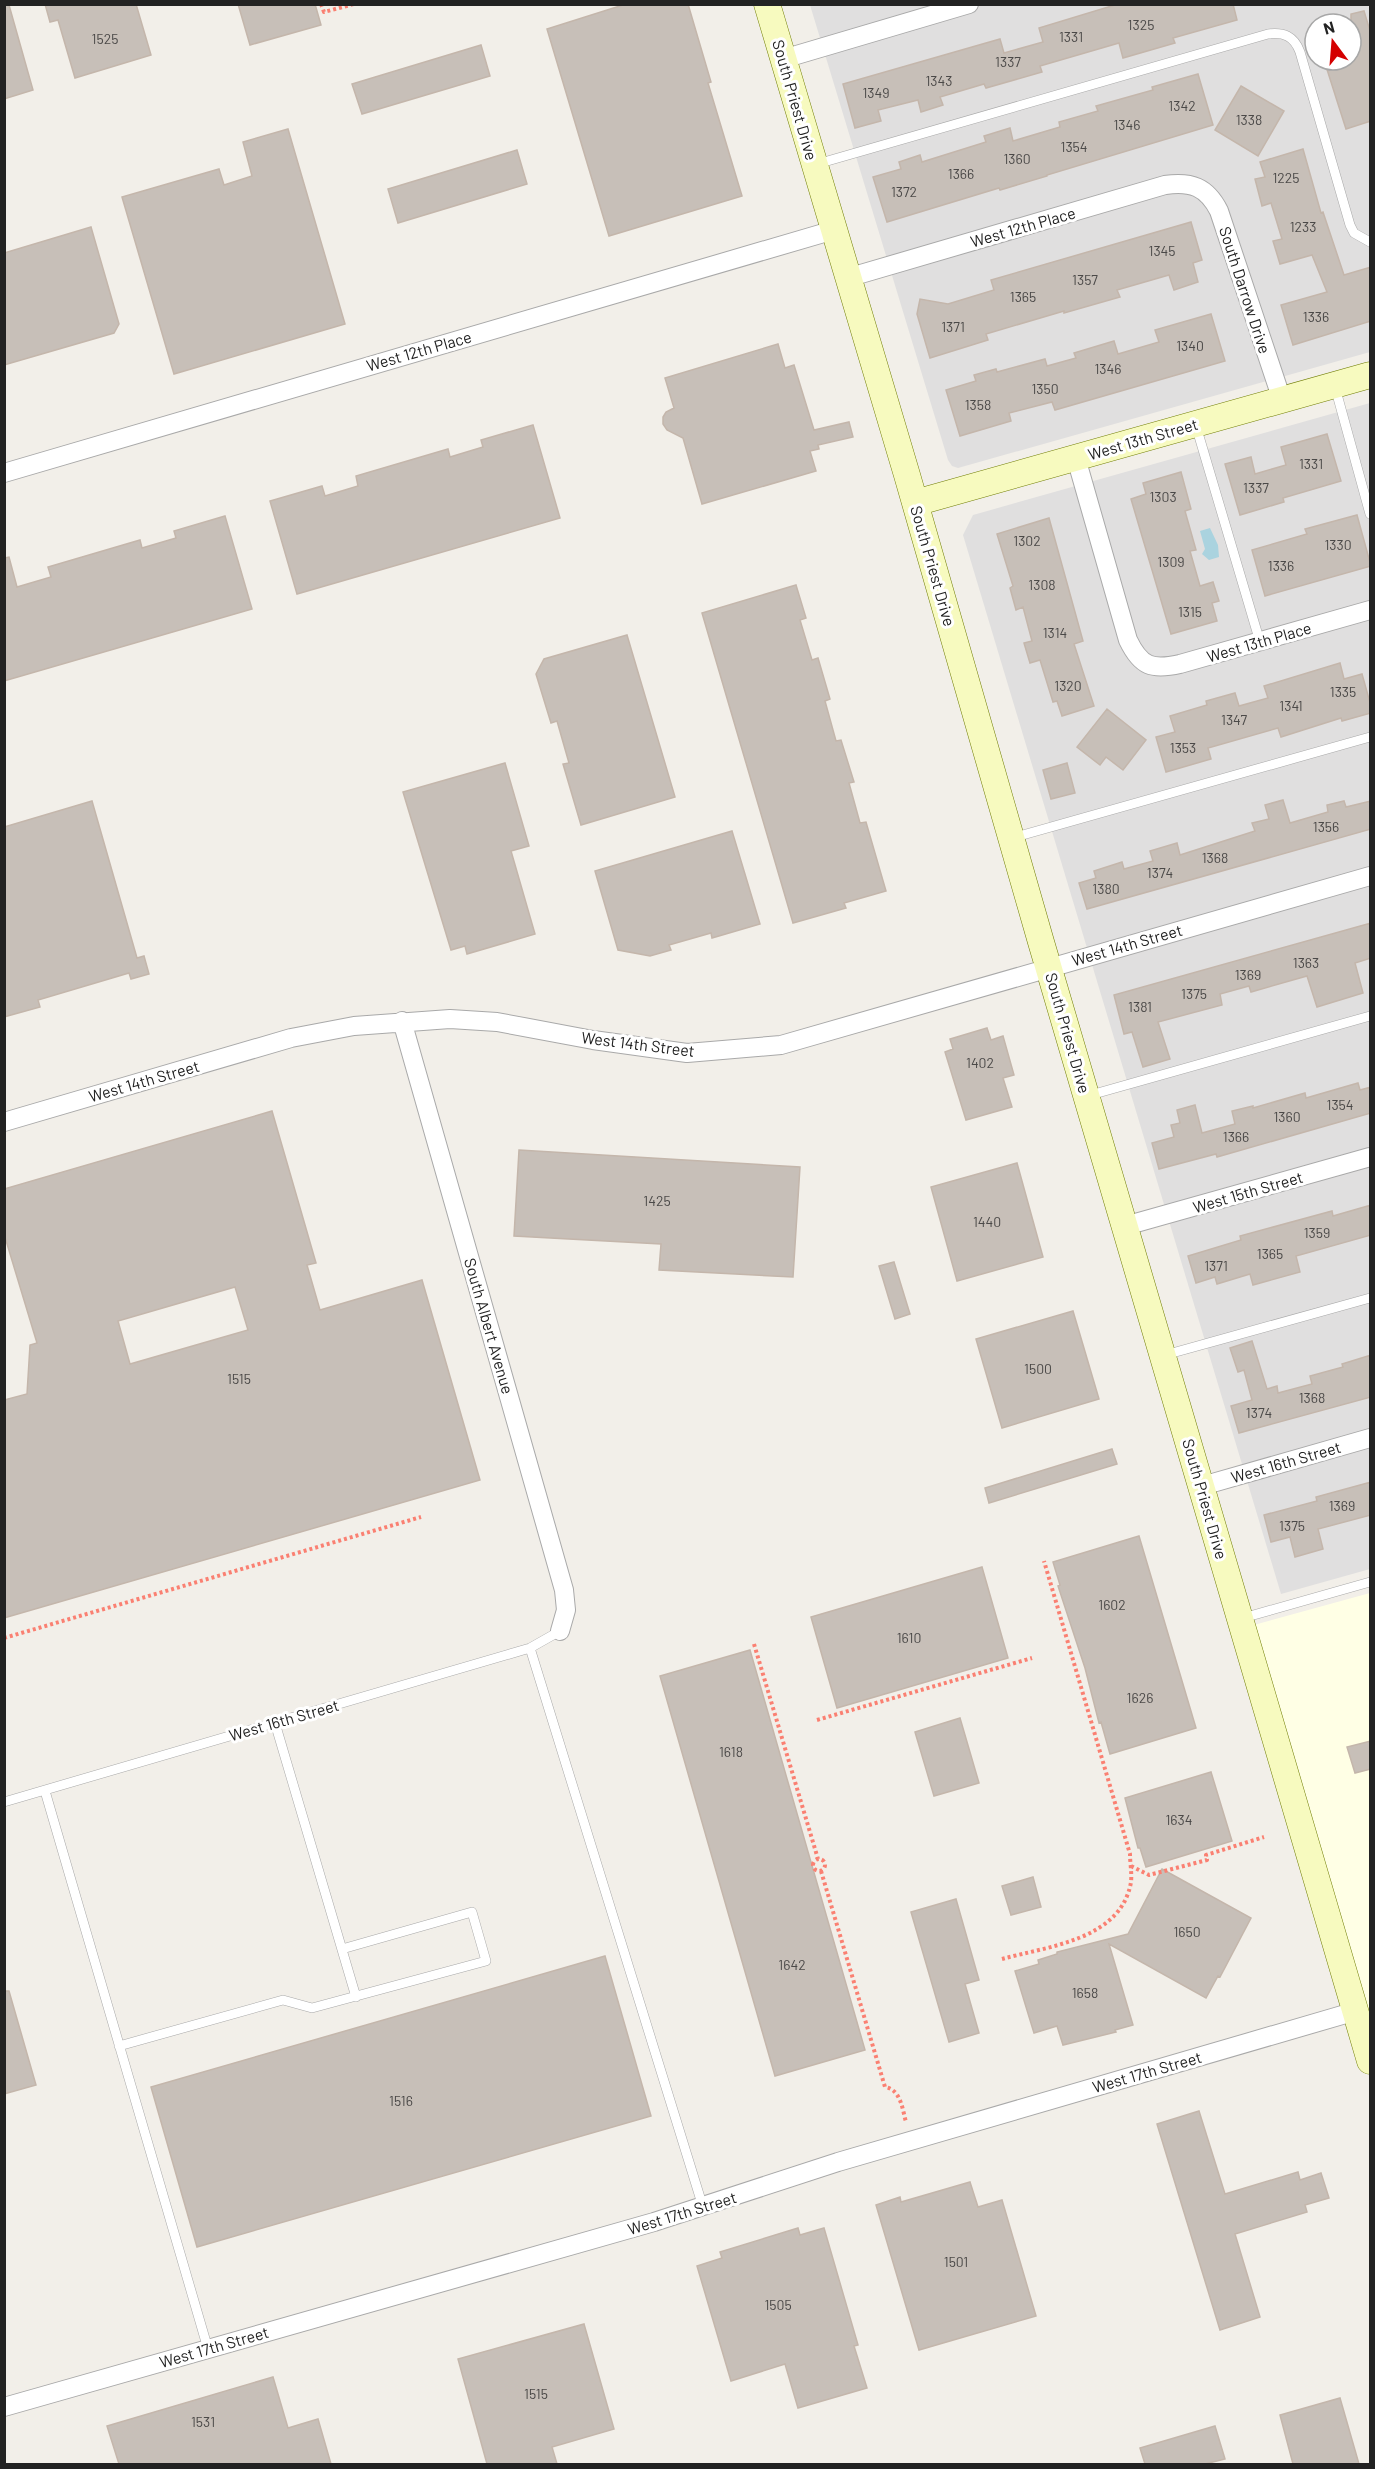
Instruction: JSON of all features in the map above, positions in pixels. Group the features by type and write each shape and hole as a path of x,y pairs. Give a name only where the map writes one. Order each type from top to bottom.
{"main road":[{"name":"South Priest Drive","path":"767,4 1371,2061"},
{"name":"West 13th Street","path":"915,503 1371,375"}],"street":[{"path":"783,59 969,4"},
{"name":"West 12th Place","path":"847,278 1165,185 1187,183 1198,186"},
{"name":"South Darrow Drive","path":"1198,186 1214,200 1219,211 1282,400"},
{"name":"West 12th Place","path":"4,473 834,230"},
{"name":"West 13th Place","path":"1076,458 1128,640 1139,659 1147,665 1158,668 1180,664 1371,610"},
{"name":"West 14th Street","path":"4,1122 291,1038 354,1026 402,1021 450,1019 497,1022 593,1040 687,1053 781,1045 1371,876"},
{"name":"South Albert Avenue","path":"402,1021 564,1590 566,1610 560,1631"},
{"name":"West 15th Street","path":"1125,1226 1371,1157"},
{"name":"West 16th Street","path":"1202,1486 1371,1438"},
{"name":"West 17th Street","path":"4,2407 703,2207 838,2162 1356,2011"}],"lane":[{"path":"814,165 1268,34 1280,33 1289,36 1297,43 1350,225 1354,233 1371,242"},
{"path":"1334,385 1371,514"},
{"path":"1195,424 1260,642"},
{"path":"1012,838 1371,737"},
{"path":"1087,1096 1371,1016"},
{"path":"1163,1356 1371,1298"},
{"path":"1241,1618 1371,1582"},
{"name":"West 16th Street","path":"4,1802 530,1648 560,1631"},
{"path":"530,1648 703,2207"},
{"path":"275,1723 356,1997"},
{"path":"45,1791 208,2349"},
{"path":"119,2046 283,2000 312,2008 486,1961 472,1912 342,1949"}],"path":[{"path":"321,4 324,12 354,4"},
{"path":"4,1638 421,1517"},
{"path":"1002,1959 1083,1936 1106,1924 1121,1910 1132,1879 1130,1854 1044,1561"},
{"path":"754,1644 818,1859 825,1864 822,1871 885,2087 893,2089 898,2094 906,2122"},
{"path":"817,1720 1032,1658"},
{"path":"1131,1866 1149,1875 1207,1860 1206,1855 1264,1837"},
{"path":"818,1859 813,1863 813,1867 816,1871 822,1871"}],"shaded area":[{"path":"810,5 1370,5 1370,352 958,468 952,466 948,460"},
{"path":"1370,403 1370,1569 1281,1594 963,535 973,515"},
{"path":"1370,1593 1370,2061 1243,1628"}],"water":[{"path":"1210,528 1218,545 1219,557 1209,560 1202,554 1205,549 1200,531"}],"building":[{"path":"45,4 136,4 151,55 75,78 58,20 50,22"},
{"path":"238,4 315,4 321,25 250,45"},
{"path":"626,4 688,4 711,82 708,83 742,196 609,236 547,29"},
{"path":"1118,4 1233,4 1237,20 1173,38 1175,43 1123,58 1119,43 1040,66 1042,72 986,88 984,84 940,97 943,105 921,112 918,100 878,110 881,121 855,128 843,84 1000,39 1004,53 1043,42 1039,28"},
{"path":"9,5 33,90 4,99 4,6"},
{"path":"1364,11 1371,34 1371,121 1346,129 1328,72 1363,72 1363,12 1360,12"},
{"path":"481,45 490,76 362,114 352,84"},
{"path":"1198,74 1213,125 887,222 873,177 901,169 899,162 920,155 922,162 986,142 984,136 1010,128 1013,141 1060,127 1059,122 1098,111 1096,106"},
{"path":"1241,86 1284,111 1258,156 1215,130"},
{"path":"288,129 345,324 174,374 122,197 219,169 224,185 252,176 243,142"},
{"path":"1303,149 1321,213 1323,212 1344,275 1371,267 1371,321 1293,345 1281,305 1327,292 1312,255 1280,264 1273,241 1282,239 1271,203 1262,206 1255,179 1265,177 1260,162"},
{"path":"517,150 527,184 398,223 388,189"},
{"path":"1191,222 1202,260 1193,263 1198,282 1174,290 1169,275 1117,290 1120,297 986,334 988,340 930,358 917,314 920,299 948,304 994,290 991,280"},
{"path":"91,227 119,324 114,333 4,365 4,253"},
{"path":"1211,314 1225,361 1055,410 1052,402 1009,413 1011,421 960,436 946,390 976,381 974,375 996,369 997,372 1045,359 1047,366 1076,358 1074,353 1114,341 1118,354 1159,342 1155,330"},
{"path":"778,344 785,368 794,365 814,430 849,422 853,437 818,445 819,449 810,451 816,471 702,504 683,438 667,430 663,424 666,412 674,408 665,378"},
{"path":"533,425 560,518 297,594 270,501 322,486 325,496 358,486 356,476 448,449 450,457 483,447 481,440"},
{"path":"1327,434 1341,481 1283,498 1284,502 1240,515 1225,464 1251,457 1255,474 1286,465 1281,447"},
{"path":"1181,472 1191,509 1185,511 1196,550 1190,551 1200,586 1213,582 1219,601 1212,603 1217,621 1171,634 1131,499 1146,494 1143,483"},
{"path":"1357,515 1371,566 1265,596 1252,550 1307,534 1305,529"},
{"path":"225,516 252,609 4,681 4,558 9,557 17,587 51,577 48,567 140,540 142,548 176,538 174,531"},
{"path":"1049,518 1083,641 1074,644 1094,706 1062,716 1057,701 1053,702 1040,660 1030,663 1024,643 1032,641 1023,607 1016,610 1010,588 1013,586 997,534"},
{"path":"796,585 806,618 800,620 812,660 818,658 830,699 825,701 836,741 841,740 854,782 849,783 860,823 866,822 886,891 844,903 846,908 793,923 702,613"},
{"path":"627,635 675,797 581,825 563,764 569,763 557,721 551,723 536,674 544,659"},
{"path":"1340,663 1344,679 1362,674 1371,713 1342,721 1341,718 1281,737 1278,728 1208,748 1211,759 1166,772 1156,737 1175,732 1170,716 1207,705 1206,701 1235,693 1239,706 1268,698 1264,686"},
{"path":"1107,709 1146,740 1123,770 1106,757 1100,765 1077,747"},
{"path":"505,763 529,846 511,851 535,934 467,954 465,946 451,950 403,792"},
{"path":"1067,763 1075,793 1051,799 1043,770"},
{"path":"1283,800 1290,823 1328,812 1327,805 1344,801 1346,807 1371,801 1371,829 1087,909 1079,883 1096,878 1094,871 1122,862 1124,869 1153,861 1150,851 1177,843 1180,855 1255,831 1252,823 1269,819 1265,805"},
{"path":"92,801 137,958 144,956 149,974 131,979 129,973 38,1000 40,1007 4,1017 4,827"},
{"path":"732,831 760,924 712,938 711,933 669,945 671,950 650,956 618,950 595,871"},
{"path":"1371,923 1371,958 1355,963 1363,993 1317,1007 1307,976 1251,992 1249,986 1220,994 1222,1005 1158,1022 1170,1059 1143,1067 1132,1032 1124,1034 1114,995"},
{"path":"987,1028 991,1040 1003,1036 1014,1075 1003,1078 1012,1107 966,1120 945,1052 953,1049 950,1039"},
{"path":"1358,1083 1360,1090 1371,1087 1371,1113 1217,1157 1216,1154 1159,1169 1152,1143 1174,1137 1171,1125 1180,1123 1177,1110 1195,1105 1202,1133 1235,1124 1232,1111 1253,1106 1253,1108 1305,1093 1306,1098"},
{"path":"272,1111 316,1263 307,1265 320,1310 422,1280 480,1480 4,1618 4,1400 27,1394 30,1345 37,1343 4,1234 4,1189","holes":["235,1287 248,1330 130,1364 118,1321"]},
{"path":"519,1150 800,1167 793,1277 659,1270 661,1244 514,1236"},
{"path":"1017,1163 1043,1257 957,1281 931,1187"},
{"path":"1371,1205 1371,1235 1296,1256 1300,1272 1253,1285 1250,1274 1217,1284 1215,1277 1196,1283 1188,1256 1241,1240 1240,1236 1332,1211 1333,1216"},
{"path":"894,1262 910,1314 895,1319 879,1266"},
{"path":"1073,1311 1099,1399 1002,1428 976,1339"},
{"path":"1252,1341 1267,1389 1277,1386 1278,1393 1312,1384 1310,1376 1343,1367 1342,1364 1371,1355 1371,1397 1239,1433 1231,1406 1252,1400 1244,1370 1238,1372 1230,1348"},
{"path":"1112,1449 1117,1464 989,1503 985,1488"},
{"path":"1371,1482 1371,1515 1318,1529 1323,1549 1295,1557 1290,1537 1271,1542 1264,1515 1317,1501 1316,1497"},
{"path":"1139,1536 1196,1728 1110,1754 1058,1586 1060,1585 1053,1562"},
{"path":"982,1567 1008,1658 837,1708 811,1617"},
{"path":"750,1650 865,2050 775,2076 660,1676"},
{"path":"960,1718 979,1783 934,1796 915,1732"},
{"path":"1371,1741 1371,1769 1355,1773 1347,1747"},
{"path":"1211,1772 1232,1841 1146,1867 1140,1848 1138,1848 1125,1798"},
{"path":"1162,1869 1251,1918 1220,1977 1218,1976 1206,1998 1109,1944 1133,2025 1115,2030 1116,2032 1063,2045 1057,2026 1034,2033 1015,1971 1039,1964 1038,1960 1057,1954 1057,1952 1128,1934"},
{"path":"1033,1877 1041,1907 1011,1915 1002,1886"},
{"path":"956,1899 979,1980 965,1984 979,2033 949,2042 911,1912"},
{"path":"605,1956 651,2116 197,2247 151,2087"},
{"path":"4,1991 9,1991 36,2085 4,2094"},
{"path":"1199,2111 1225,2194 1298,2172 1300,2180 1321,2173 1329,2198 1305,2205 1307,2212 1235,2234 1260,2317 1220,2330 1157,2124"},
{"path":"970,2182 978,2207 1002,2200 1036,2316 919,2350 876,2205 900,2197 901,2202"},
{"path":"798,2228 800,2235 824,2228 858,2345 854,2346 867,2388 798,2408 785,2364 731,2381 697,2266 722,2258 720,2252"},
{"path":"584,2324 614,2429 552,2447 557,2464 487,2464 458,2359"},
{"path":"273,2377 288,2428 318,2419 331,2464 119,2464 107,2426"},
{"path":"1340,2398 1359,2464 1293,2464 1280,2415"},
{"path":"1215,2426 1225,2459 1205,2464 1145,2464 1140,2448"}]}
